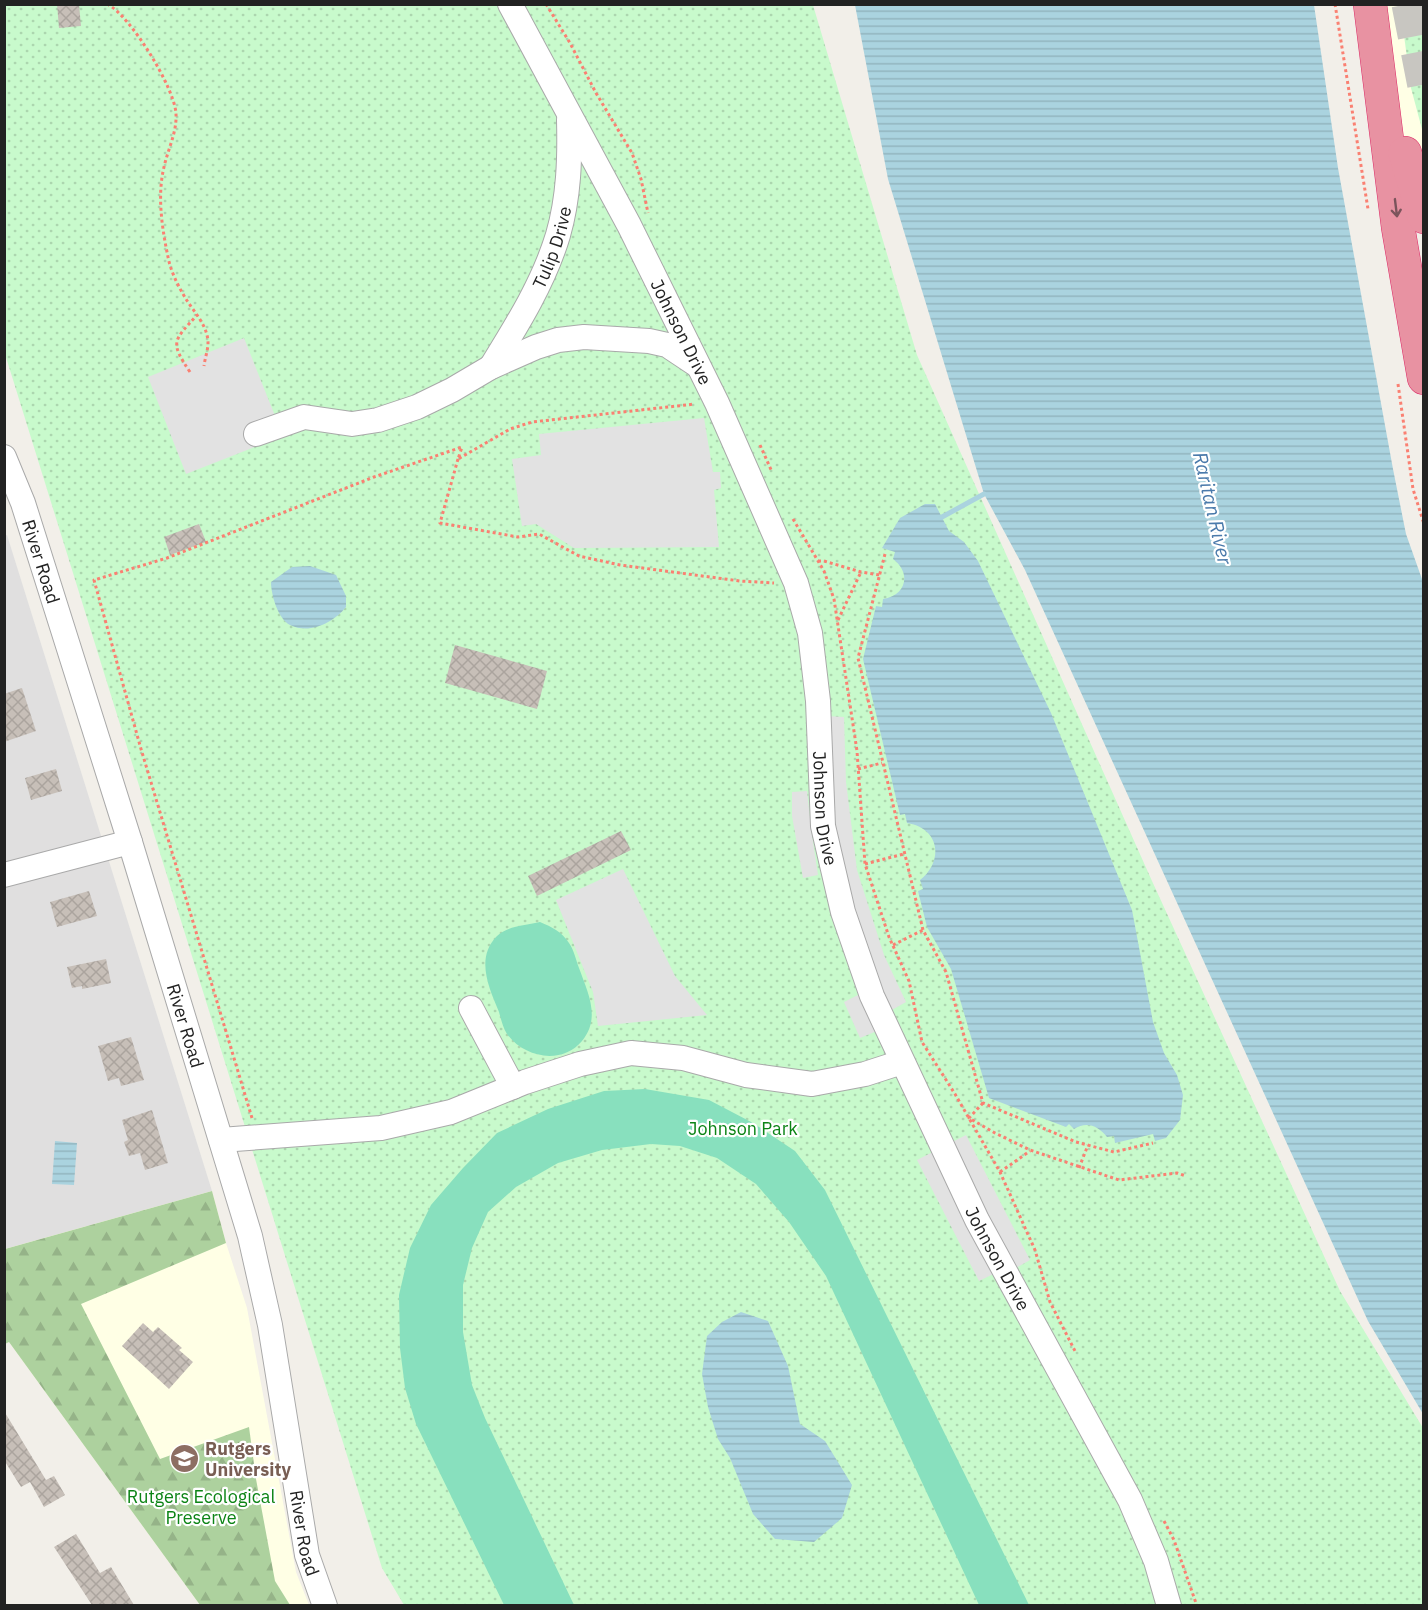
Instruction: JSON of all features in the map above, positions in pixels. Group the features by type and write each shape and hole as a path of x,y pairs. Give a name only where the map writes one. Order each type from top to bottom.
{"highway":[{"path":"1371,4 1394,113 1424,217"},
{"path":"1371,4 1398,227 1424,378"}],"street":[{"name":"Johnson Drive","path":"510,4 629,225 717,403 796,582 810,633 817,689 823,826 843,912 872,996 977,1220 1130,1500 1156,1561 1169,1605"},
{"name":"Tulip Drive","path":"491,366 520,321 558,235 568,187 569,114"},
{"name":"Tulip Drive","path":"256,434 304,417 352,423 378,420 417,407 452,390 491,366 558,340 584,337 633,339 667,345 699,367"},
{"name":"River Road","path":"4,457 23,503 130,842 250,1236 270,1325 307,1555 325,1605"},
{"path":"4,875 130,842"},
{"path":"471,1008 513,1087"},
{"path":"221,1140 381,1128 451,1112 513,1087 580,1064 630,1053 683,1058 746,1075 812,1084 865,1074 902,1062"}],"path":[{"path":"107,4 117,9 134,31 167,83 176,113 172,140 163,168 160,207 169,260 177,283 205,329 208,342 204,366"},
{"path":"546,4 632,153 651,219"},
{"path":"190,372 177,352 176,343 177,337 197,315"},
{"path":"458,459 510,429 532,422 717,403"},
{"path":"757,439 775,479"},
{"path":"257,1137 141,749 94,580 177,555 374,477 462,447 440,523 518,537 539,534 579,555 620,565 740,581 778,583"},
{"path":"792,519 818,561 834,599 857,752 865,864 893,945 909,981 922,1042 1000,1172 1035,1250 1050,1302 1077,1355"},
{"path":"885,554 858,658 923,930 946,972 984,1103"},
{"path":"818,561 880,575"},
{"path":"837,621 861,572"},
{"path":"858,769 882,762"},
{"path":"865,864 904,854"},
{"path":"893,945 923,930"},
{"path":"969,1118 984,1103"},
{"path":"984,1103 1088,1145 1114,1152 1153,1143"},
{"path":"969,1118 1030,1150 1119,1180 1177,1173 1186,1176"},
{"path":"1079,1168 1088,1145"},
{"path":"1000,1172 1030,1150"},
{"path":"1163,1520 1174,1540 1197,1605"}],"shaded area":[{"path":"1382,5 1423,5 1423,223 1399,128"},
{"path":"244,338 283,436 186,474 148,377"},
{"path":"704,418 713,472 720,472 721,488 714,490 719,547 574,548 536,524 522,526 512,459 541,455 539,434"},
{"path":"7,535 212,1191 5,1249 4,536"},
{"path":"827,716 844,717 846,782 857,870 884,955 906,1002 890,1011 849,902 830,805"},
{"path":"807,791 818,875 803,878 792,816 792,792"},
{"path":"623,869 675,976 707,1015 598,1026 593,992 556,900"},
{"path":"860,994 877,1031 860,1038 844,1002"},
{"path":"966,1135 1030,1260 1014,1269 1012,1265 979,1281 917,1160"},
{"name":"Rutgers Ecological Preserve","path":"212,1191 247,1308 296,1572 309,1605 200,1605 9,1342 5,1344 5,1249"}],"green space":[{"name":"Johnson Park","path":"4,5 813,5 917,355 1152,881 1340,1291 1423,1428 1423,1605 404,1605 382,1568 5,354"},
{"path":"1400,5 1423,5 1423,133 1411,88"},
{"path":"540,922 560,933 571,946 586,987 592,1014 588,1032 582,1041 574,1049 554,1056 543,1056 523,1049 507,1034 486,973 487,954 497,936 512,928"},
{"path":"645,1089 709,1100 753,1123 795,1151 825,1190 1029,1605 979,1605 826,1276 789,1222 756,1184 717,1158 680,1146 651,1144 602,1150 558,1163 516,1187 488,1212 472,1248 463,1285 463,1332 472,1385 485,1418 574,1605 504,1605 416,1424 405,1388 400,1348 399,1295 410,1248 431,1205 497,1133 548,1109 604,1091"},
{"name":"Rutgers Ecological Preserve","path":"212,1191 226,1243 81,1304 160,1459 249,1427 275,1581 290,1605 200,1605 9,1342 5,1344 5,1249"}],"water":[{"name":"Raritan River","path":"855,5 1314,5 1338,168 1393,469 1406,534 1423,582 1423,1414 1368,1321 1025,570 984,494 888,179"},
{"path":"925,504 935,504 949,531 964,542 978,561 1051,713 1132,910 1153,1022 1164,1053 1177,1075 1183,1095 1180,1120 1166,1138 1155,1141 1153,1134 1115,1143 1114,1136 1107,1137 1092,1126 1083,1125 1074,1129 1069,1124 1066,1127 989,1098 951,969 927,927 918,891 923,889 920,880 933,864 935,846 926,831 907,823 905,814 900,815 863,659 876,606 882,607 883,599 897,593 904,583 903,571 893,559 895,552 882,548 900,518"},
{"path":"310,566 336,575 346,596 346,607 328,622 313,628 298,628 282,618 274,600 271,582 292,567"},
{"path":"55,1141 77,1143 74,1185 52,1184"},
{"path":"741,1312 768,1321 788,1366 800,1424 825,1441 852,1485 842,1518 814,1542 775,1539 753,1514 730,1458 718,1439 708,1407 702,1374 707,1336 722,1322"}],"building":[{"path":"57,4 79,4 81,26 59,28"},
{"path":"199,524 206,542 170,555 164,537"},
{"path":"455,645 547,671 537,709 445,683"},
{"path":"22,688 36,731 4,742 4,694"},
{"path":"56,769 62,791 31,800 25,778"},
{"path":"621,831 631,850 537,896 528,876"},
{"path":"89,891 97,916 57,927 50,902"},
{"path":"106,959 111,983 82,989 82,986 72,988 67,967"},
{"path":"131,1037 144,1080 121,1086 119,1078 108,1081 98,1046"},
{"path":"152,1110 168,1163 145,1170 140,1153 129,1156 124,1142 128,1140 122,1120"},
{"path":"143,1323 153,1332 158,1327 182,1348 179,1350 193,1362 169,1389 122,1346"},
{"path":"4,1411 46,1480 54,1476 65,1495 44,1507 30,1482 21,1487 4,1460"},
{"path":"76,1534 100,1573 111,1567 134,1605 92,1605 54,1547"}],"waterway":[{"path":"942,517 984,494"}],"tunnel":[{"path":"1408,4 1424,86"}],"place":[{"name":"Rutgers University","path":"184,1458"}]}
